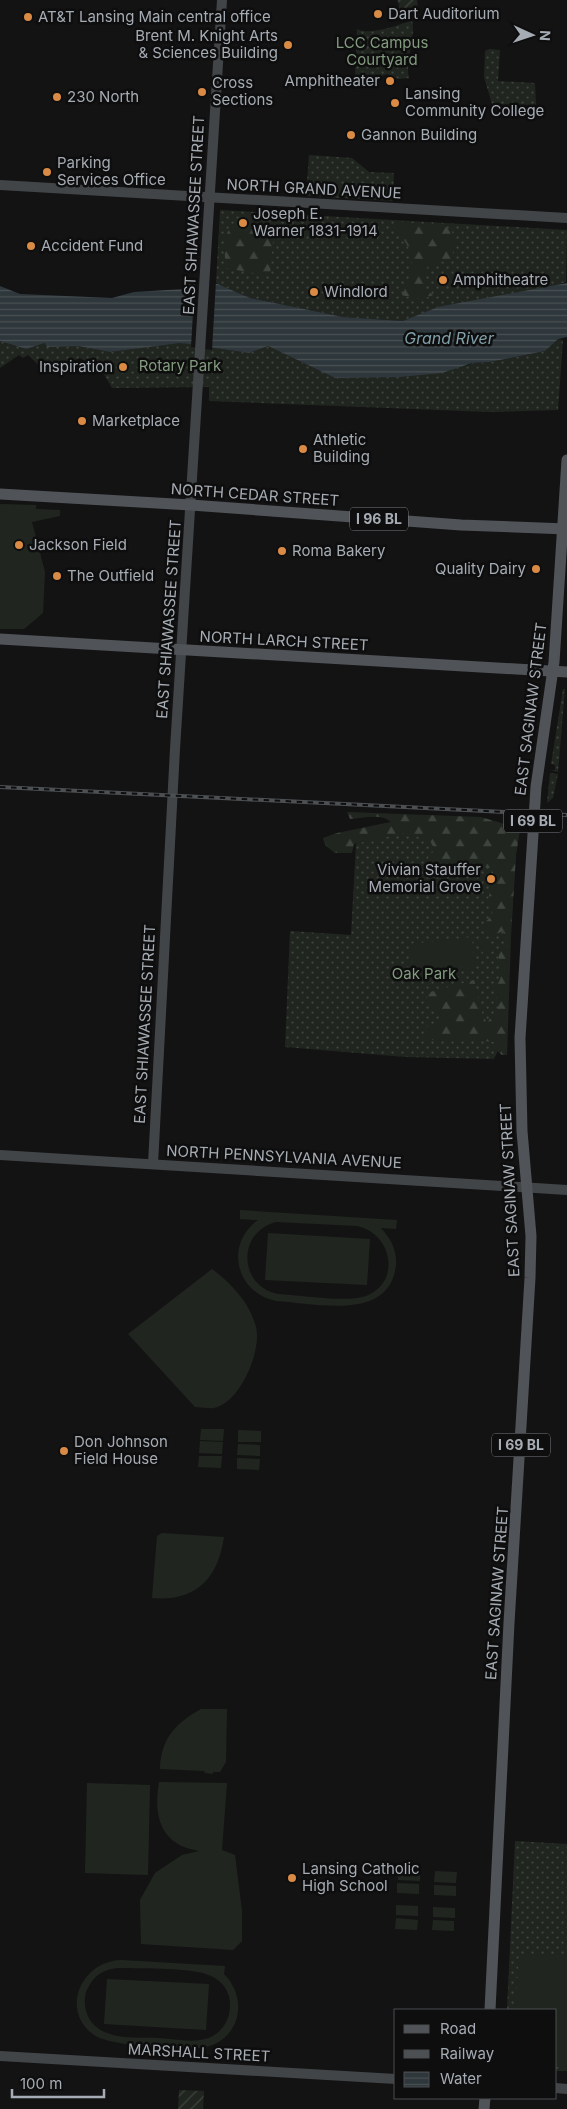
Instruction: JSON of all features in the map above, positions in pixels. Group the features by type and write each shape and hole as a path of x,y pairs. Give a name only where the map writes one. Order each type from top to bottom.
{"main road":[{"name":"EAST SAGINAW STREET","path":"490,2009 509,1623 530,1278 530,1236 520,1080 520,1038 536,787 553,671 565,529 567,460"},
{"name":"NORTH CEDAR STREET","path":"0,494 191,505 461,525 565,529"},
{"name":"NORTH LARCH STREET","path":"0,640 567,672"}],"street":[{"name":"EAST SHIAWASSEE STREET","path":"153,1164 181,650 222,0"},
{"name":"NORTH GRAND AVENUE","path":"0,186 567,218"},
{"name":"NORTH PENNSYLVANIA AVENUE","path":"0,1155 567,1190"},
{"name":"MARSHALL STREET","path":"0,2056 394,2079"}],"green space":[{"path":"397,0 417,0 418,10 411,16 411,19 398,17 399,4"},
{"name":"LCC Campus Courtyard","path":"412,20 413,35 408,63 409,78 399,79 387,74 376,78 355,78 357,29 376,31"},
{"path":"489,49 500,50 498,81 535,83 536,105 492,104 484,77 485,51"},
{"path":"309,155 352,158 369,172 394,173 393,201 306,196"},
{"name":"Rotary Park","path":"220,210 567,230 566,282 550,287 465,367 472,363 490,362 545,351 558,339 563,340 558,410 490,412 209,401 209,387 112,388 102,371 80,358 44,370 28,355 23,358 19,355 0,368 0,341 26,349 45,343 47,347 78,346 110,352 181,343 249,353 268,346 335,378 400,377 452,370 403,321 343,317 250,298 216,283"},
{"path":"253,214 275,218 270,276 226,268 225,241 230,228 243,218"},
{"path":"397,221 446,227 455,235 452,259 428,265 424,280 426,290 433,295 418,299 402,295 410,276 412,260 407,245 394,228"},
{"name":"Jackson Field","path":"0,504 36,505 36,509 60,510 60,516 32,522 45,572 43,613 24,629 0,629"},
{"path":"563,689 565,689 558,772 550,770 555,770 555,765 551,764"},
{"path":"550,773 558,774 553,798 547,803"},
{"path":"347,812 481,817 511,826 521,824 516,855 511,936 507,1055 502,1055 494,1048 494,1042 461,1039 428,1040 425,1036 425,1028 442,1019 438,1011 427,1005 427,997 431,992 474,980 482,1013 487,1023 498,1007 495,987 500,979 501,970 498,952 510,945 503,931 490,937 482,926 493,914 487,902 495,877 491,868 461,864 438,865 431,862 428,857 435,850 430,841 405,833 354,844 352,853 335,853 326,846 323,838 337,833 391,822 377,817 350,819"},
{"name":"Oak Park","path":"409,827 516,854 503,1040 494,1059 406,1057 285,1047 290,931 351,935 356,844"},
{"path":"472,937 475,968 413,975 410,944"},
{"path":"487,939 493,951 484,955 479,943"},
{"path":"240,1210 397,1220 396,1229 381,1228 394,1248 396,1259 395,1271 389,1287 377,1297 363,1303 346,1305 327,1306 276,1301 262,1296 244,1278 239,1266 238,1254 247,1230 258,1220 240,1219","holes":["276,1222 357,1226 369,1230 378,1238 385,1248 388,1258 388,1270 385,1280 377,1289 366,1296 335,1299 278,1294 265,1289 255,1281 247,1259 249,1247 254,1236 263,1228"]},
{"path":"268,1233 370,1239 367,1285 265,1280"},
{"path":"212,1269 233,1287 249,1310 256,1327 256,1349 247,1375 232,1397 224,1404 214,1408 195,1407 128,1334"},
{"path":"201,1429 224,1429 223,1441 200,1440"},
{"path":"238,1430 261,1431 261,1442 238,1442"},
{"path":"200,1441 223,1442 222,1454 199,1453"},
{"path":"238,1444 260,1445 260,1456 237,1455"},
{"path":"199,1456 222,1456 221,1468 198,1467"},
{"path":"237,1458 260,1459 259,1470 237,1469"},
{"path":"162,1533 224,1537 221,1552 210,1576 192,1592 181,1596 152,1598 157,1536"},
{"path":"201,1709 227,1709 226,1762 220,1772 213,1772 213,1774 205,1773 204,1771 160,1769 163,1749 167,1740 177,1726"},
{"path":"159,1782 227,1783 222,1850 235,1855 242,1911 242,1941 233,1950 141,1944 140,1900 155,1873 182,1855 199,1851 176,1843 162,1827 157,1807"},
{"path":"87,1783 150,1785 148,1875 85,1873"},
{"path":"515,1841 567,1844 567,2071 557,2071 557,2009 507,2009"},
{"path":"398,1870 420,1871 420,1881 398,1880"},
{"path":"435,1871 457,1872 456,1883 434,1882"},
{"path":"397,1883 419,1884 419,1894 397,1893"},
{"path":"434,1885 456,1886 456,1896 434,1895"},
{"path":"396,1905 418,1906 418,1916 396,1915"},
{"path":"433,1907 455,1908 455,1918 433,1917"},
{"path":"396,1918 418,1920 417,1930 395,1929"},
{"path":"433,1920 454,1921 454,1931 432,1930"},
{"path":"519,1955 567,1957 567,2068 557,2067 557,2009 515,2009"},
{"path":"121,1960 225,1966 224,1974 232,1985 237,1997 238,2010 235,2023 227,2035 220,2041 206,2047 167,2048 131,2045 102,2039 94,2035 84,2025 78,2013 77,2001 80,1988 86,1978 95,1969 107,1962","holes":["115,1968 192,1971 215,1978 225,1988 230,2001 230,2011 225,2024 211,2037 192,2041 116,2036 106,2033 91,2021 86,2011 85,1998 87,1989 95,1978"]},
{"path":"107,1979 209,1984 206,2030 104,2024"},
{"path":"179,2090 204,2091 203,2109 178,2109"}],"water":[{"name":"Grand River","path":"192,282 218,284 250,298 343,317 403,321 438,307 567,283 567,337 558,339 545,351 490,362 472,363 442,373 400,377 335,378 268,346 249,353 181,343 110,352 78,346 47,347 45,343 26,349 0,341 0,286 20,294 112,298 134,292 184,289"}],"pier":[{"path":"195,280 216,281 212,350 191,347"}],"railway":[{"path":"0,787 567,815"}],"place":[{"name":"Dart Auditorium","path":"378,14"},
{"name":"AT&T Lansing Main central office","path":"28,17"},
{"name":"Brent M. Knight Arts & Sciences Building","path":"288,45"},
{"name":"Amphitheater","path":"390,81"},
{"name":"Cross Sections","path":"202,92"},
{"name":"230 North","path":"57,97"},
{"name":"Lansing Community College","path":"395,103"},
{"name":"Gannon Building","path":"351,135"},
{"name":"Parking Services Office","path":"47,172"},
{"name":"Joseph E. Warner 1831-1914","path":"243,223"},
{"name":"Accident Fund","path":"31,246"},
{"name":"Amphitheatre","path":"443,280"},
{"name":"Windlord","path":"314,292"},
{"name":"Inspiration","path":"123,367"},
{"name":"Marketplace","path":"82,421"},
{"name":"Athletic Building","path":"303,449"},
{"name":"Jackson Field","path":"19,545"},
{"name":"Roma Bakery","path":"282,551"},
{"name":"Quality Dairy","path":"536,569"},
{"name":"The Outfield","path":"57,576"},
{"name":"Vivian Stauffer Memorial Grove","path":"491,879"},
{"name":"Don Johnson Field House","path":"64,1451"},
{"name":"Lansing Catholic High School","path":"292,1878"}]}
